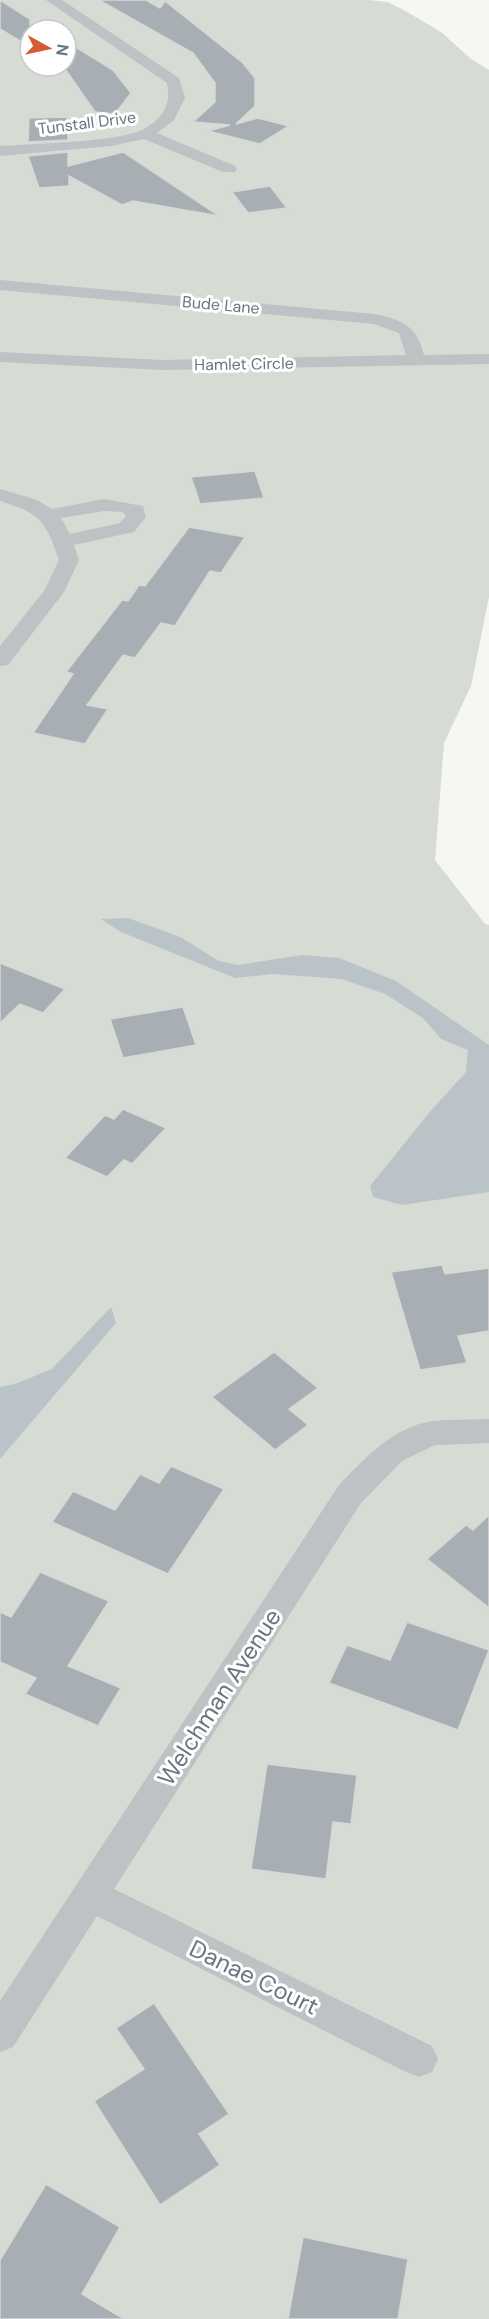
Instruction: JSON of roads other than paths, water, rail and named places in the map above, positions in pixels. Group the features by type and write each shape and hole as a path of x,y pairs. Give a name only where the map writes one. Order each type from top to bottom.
{"street":[{"name":"Tunstall Drive","path":"0,151 111,141 146,134 169,117 178,98 174,81 53,0"},
{"path":"146,134 229,169"},
{"name":"Bude Lane","path":"0,285 374,319 400,324 411,335 416,360"},
{"name":"Hamlet Circle","path":"0,357 163,365 489,359"},
{"path":"0,495 30,504 50,515 63,541 69,560 54,592 0,660"},
{"path":"50,515 106,503 136,510 136,517 127,528 63,541"},
{"name":"Welchman Avenue","path":"0,2034 351,1494 391,1452 432,1433 489,1431"},
{"name":"Danae Court","path":"90,1895 419,2059"}]}
